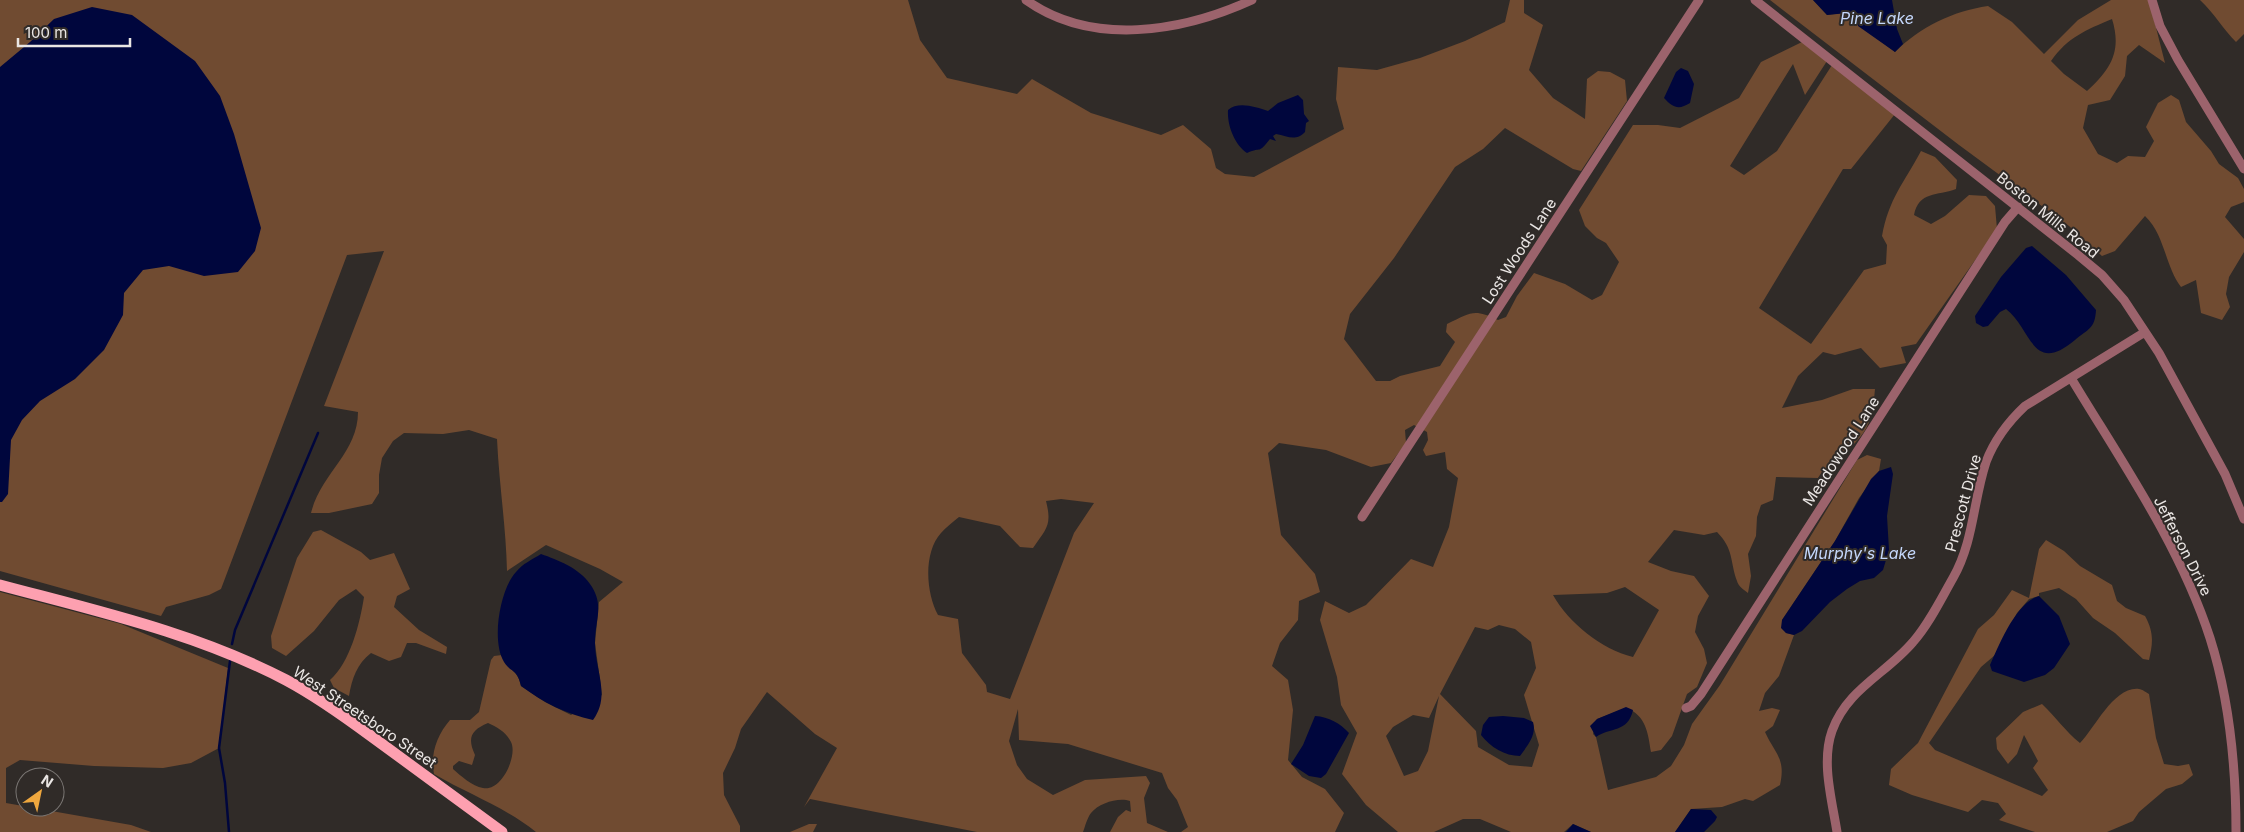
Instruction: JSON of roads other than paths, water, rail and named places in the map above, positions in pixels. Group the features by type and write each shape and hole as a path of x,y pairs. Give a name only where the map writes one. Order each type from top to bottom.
{"main road":[{"name":"West Streetsboro Street","path":"0,585 169,632 211,646 270,672 308,692 355,724 502,832"}],"street":[{"path":"1026,0 1069,23 1103,29 1124,30 1185,23 1214,15 1252,0"},
{"name":"Lost Woods Lane","path":"1362,517 1699,0"},
{"name":"Boston Mills Road","path":"1755,0 2102,275 2133,312 2159,353 2216,457 2244,518"},
{"path":"2152,0 2160,26 2178,60 2244,169"},
{"name":"Meadowood Lane","path":"1686,708 1691,706 1701,694 2005,222 2018,207"},
{"name":"Prescott Drive","path":"1836,832 1828,755 1832,733 1841,712 1855,693 1913,642 1953,578 1969,542 1985,467 1998,440 2010,422 2025,406 2145,332"},
{"name":"Jefferson Drive","path":"2071,378 2166,538 2187,579 2206,628 2222,682 2230,727 2235,774 2236,832"}],"water":[{"name":"Pine Lake","path":"1813,0 1892,0 1897,29 1903,44 1895,52 1858,26 1857,12 1827,15"},
{"path":"92,7 132,15 195,61 220,96 234,134 261,228 255,251 238,272 204,276 169,266 143,270 124,293 123,315 104,350 75,379 40,401 22,420 11,440 8,494 0,502 0,67 54,19"},
{"path":"1681,68 1688,71 1694,84 1690,103 1683,107 1676,107 1664,98 1676,72"},
{"path":"1298,95 1303,100 1304,114 1309,121 1306,123 1305,132 1295,138 1276,134 1273,136 1276,141 1270,139 1260,149 1247,153 1243,150 1233,134 1228,110 1242,105 1268,111 1278,103"},
{"path":"2032,246 2066,275 2096,310 2094,321 2090,328 2061,350 2050,353 2041,351 2034,346 2015,318 2006,309 2000,312 1988,326 1983,327 1976,323 1975,316 2001,277 2026,248"},
{"name":"Murphy's Lake","path":"1891,467 1893,474 1887,516 1889,550 1883,570 1874,578 1860,581 1847,589 1830,602 1802,631 1794,635 1786,633 1781,628 1782,620 1835,541 1871,479 1879,471"},
{"path":"541,554 561,562 580,573 595,592 598,612 595,643 602,692 601,702 593,720 574,715 556,707 538,698 521,686 518,676 504,662 500,653 498,641 499,616 510,580 518,569"},
{"path":"2039,596 2059,616 2070,644 2054,668 2045,675 2024,682 1992,671 1990,665 2009,625 2023,606"},
{"path":"1626,707 1633,710 1627,723 1596,737 1590,726 1597,719"},
{"path":"1315,716 1334,721 1349,733 1326,774 1321,778 1309,776 1291,764 1303,745"},
{"path":"1489,717 1524,718 1533,722 1534,731 1520,756 1514,756 1498,750 1481,735 1483,725"},
{"path":"1691,809 1711,810 1717,817 1704,832 1675,832"},
{"path":"1573,824 1591,832 1566,832"}],"waterway":[{"path":"232,644 235,630 318,433"},
{"path":"229,832 225,783 219,748 230,661"}]}
